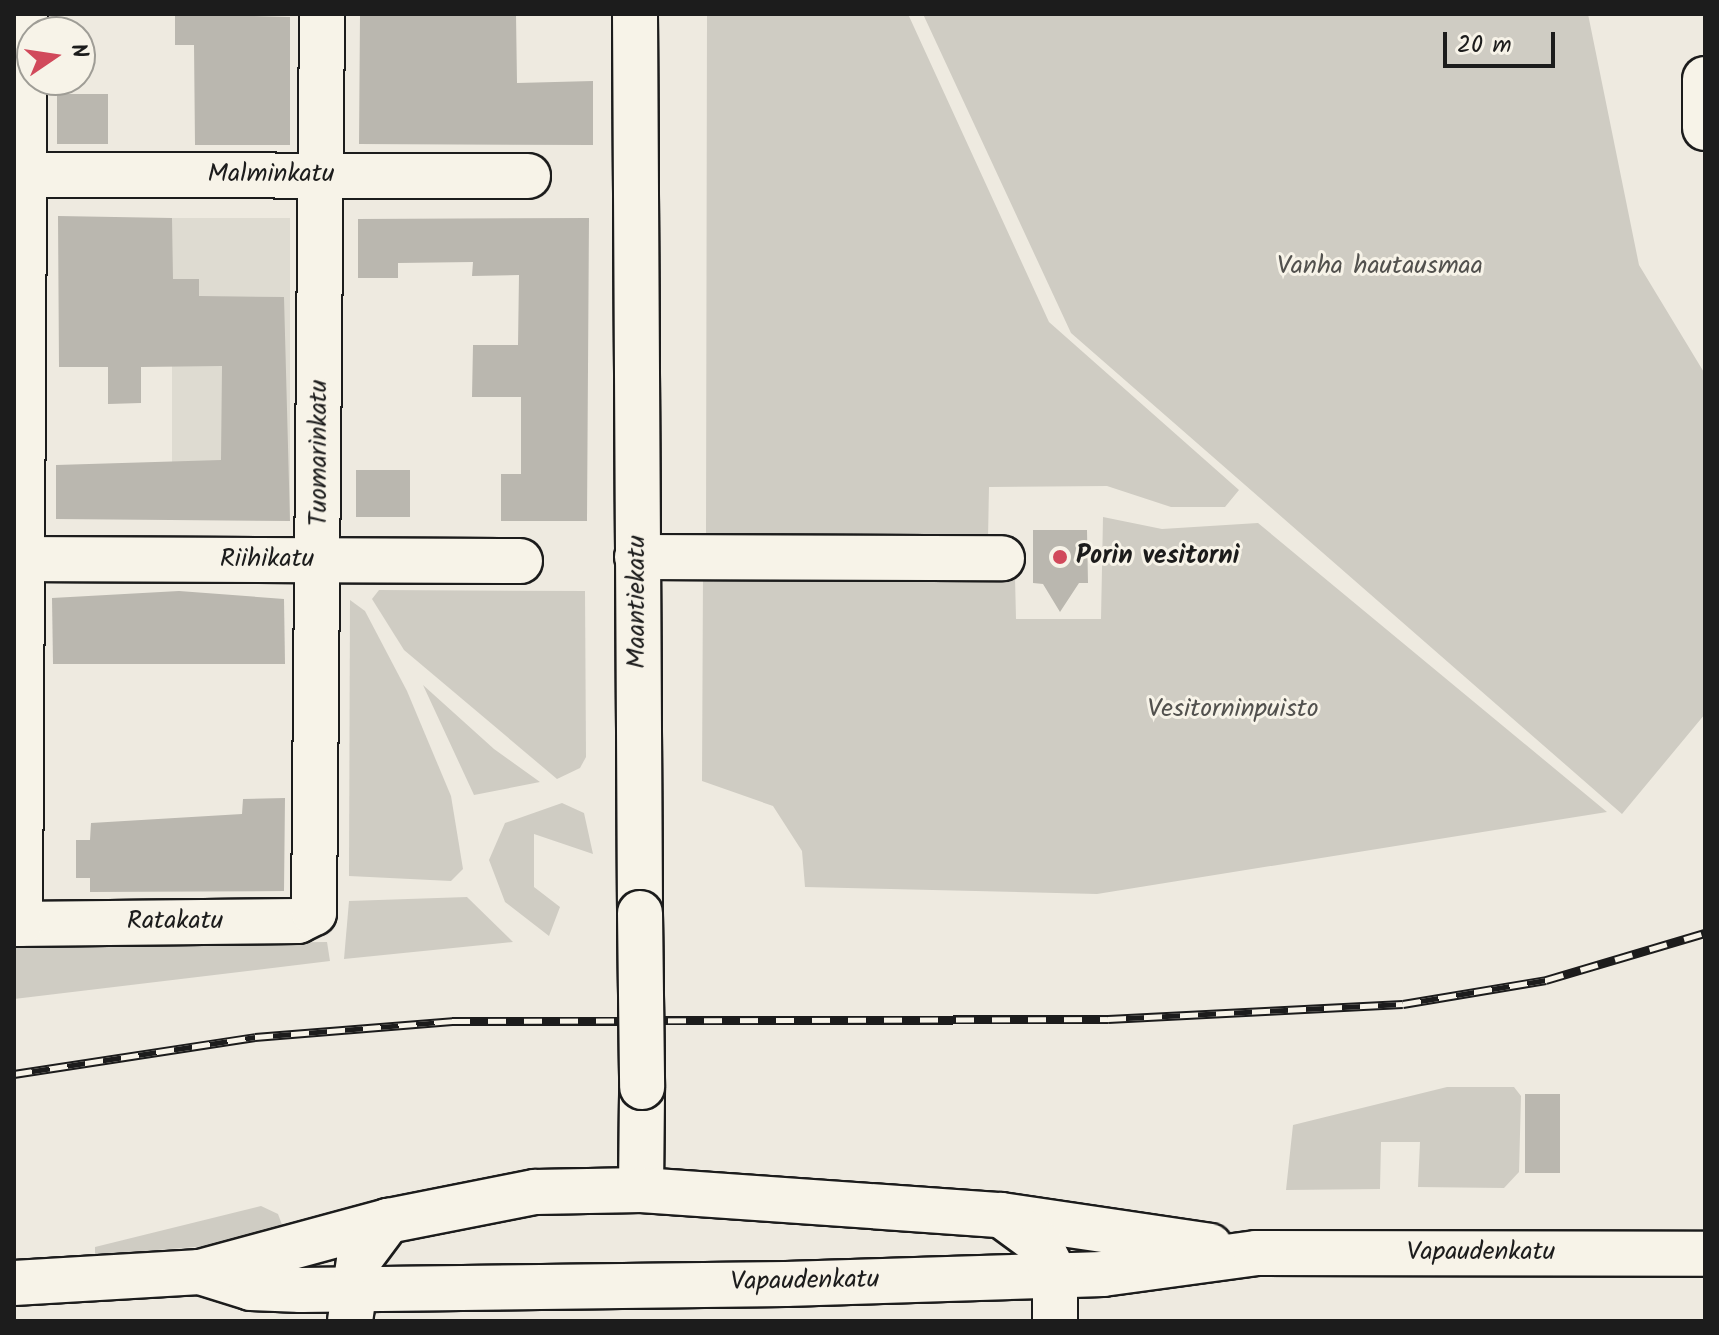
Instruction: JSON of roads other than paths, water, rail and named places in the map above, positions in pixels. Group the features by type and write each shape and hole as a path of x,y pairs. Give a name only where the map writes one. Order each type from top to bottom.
{"street":[{"path":"17,924 19,175 25,14"},
{"name":"Tuomarinkatu","path":"319,893 322,14"},
{"name":"Maantiekatu","path":"635,14 641,1190"},
{"path":"1705,79 1705,128"},
{"name":"Malminkatu","path":"19,175 528,176"},
{"path":"637,557 1002,558"},
{"name":"Riihikatu","path":"18,559 520,561"},
{"name":"Ratakatu","path":"17,924 298,921 314,913 319,893"},
{"name":"Vapaudenkatu","path":"200,1272 388,1221 535,1192 641,1190 1001,1215 1256,1253"},
{"path":"1001,1215 1039,1243 1055,1275 1055,1321"},
{"path":"352,1303 368,1240 388,1221"},
{"name":"Vapaudenkatu","path":"200,1272 251,1288 352,1303 1055,1275 1256,1253 1705,1254"},
{"path":"14,1283 200,1272"}],"railway":[{"path":"14,1074 255,1037 452,1021 1108,1019 1403,1004 1546,980 1705,933"}],"place":[{"name":"Porin vesitorni","path":"1060,557"}],"park label":[{"name":"Vanha hautausmaa","path":"1380,267"},
{"name":"Vesitorninpuisto","path":"1233,710"}]}
